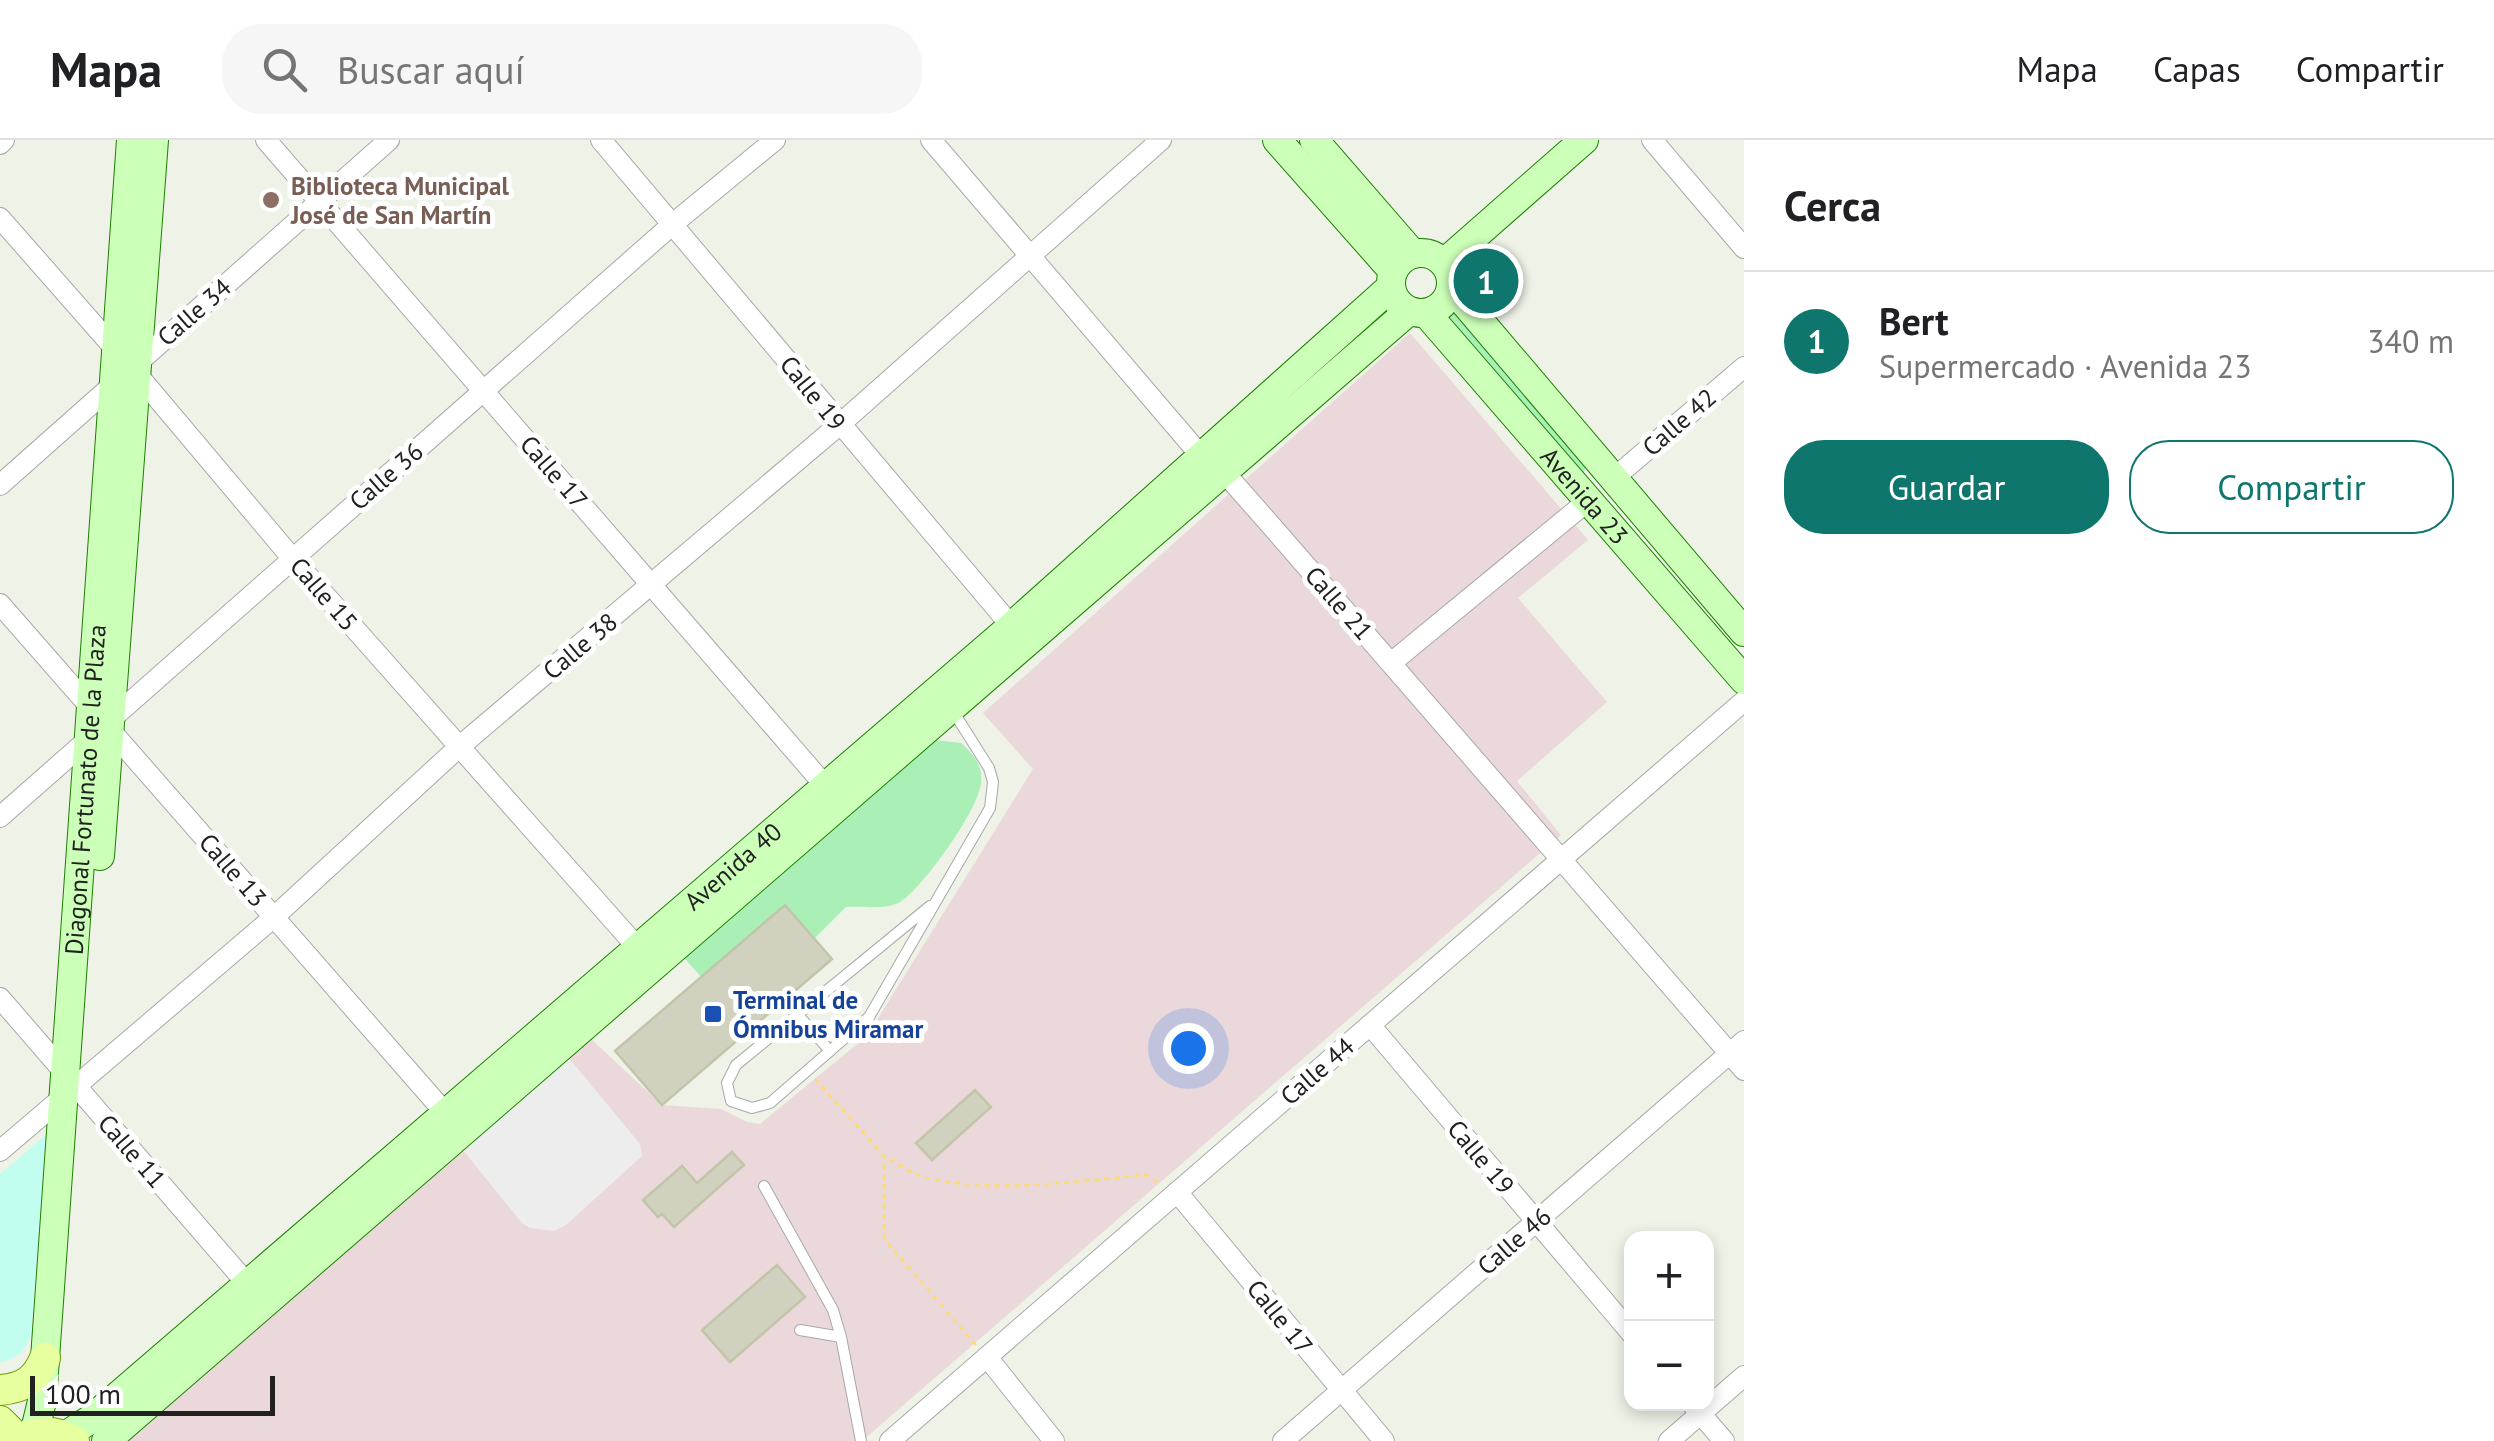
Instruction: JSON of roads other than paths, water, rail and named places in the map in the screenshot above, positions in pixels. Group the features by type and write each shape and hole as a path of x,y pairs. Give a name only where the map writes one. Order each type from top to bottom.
{"main road":[{"name":"Diagonal Fortunato de la Plaza","path":"128,367 131,140"},
{"name":"Diagonal Fortunato de la Plaza","path":"67,1437 58,1422 58,1389 74,1086 128,367 154,140"},
{"path":"1277,140 1399,270"},
{"path":"1314,140 1399,270 1396,302 1417,312"},
{"name":"Avenida 40","path":"1213,464 1417,312 1443,304 1447,275 1584,140"},
{"path":"1399,270 1430,254 1447,275"},
{"name":"Avenida 40","path":"106,1441 447,1115 645,956 834,796 1213,464 1399,270"},
{"name":"Avenida 23","path":"1447,275 1744,632"},
{"name":"Avenida 23","path":"1417,312 1589,500 1744,680"},
{"path":"1589,500 1614,478"},
{"name":"Avenida 40","path":"67,1437 449,1144 645,956"},
{"name":"Diagonal Fortunato de la Plaza","path":"18,1434 36,1426 42,1401 74,1086"},
{"path":"0,1390 28,1383 38,1374 45,1358"},
{"path":"18,1434 40,1432 67,1437"}],"street":[{"name":"Calle 17","path":"266,140 834,796"},
{"name":"Calle 34","path":"0,485 128,367 389,140"},
{"name":"Calle 19","path":"601,140 1019,636"},
{"name":"Calle 36","path":"0,817 674,223 775,140"},
{"name":"Calle 21","path":"931,140 1562,859 1737,1047 1744,1070"},
{"name":"Calle 38","path":"0,1151 274,917 459,747 839,425 1161,140"},
{"path":"1652,140 1744,248"},
{"name":"Calle 15","path":"0,218 292,558 645,956"},
{"name":"Calle 42","path":"1614,478 1744,366"},
{"path":"1391,663 1589,500"},
{"name":"Calle 13","path":"0,604 447,1115"},
{"name":"Calle 44","path":"890,1441 1744,701"},
{"name":"Calle 11","path":"0,998 256,1294"},
{"name":"Calle 19","path":"1370,1025 1624,1325"},
{"name":"Calle 46","path":"1283,1441 1737,1047"},
{"path":"447,1115 449,1144"},
{"name":"Calle 17","path":"1177,1192 1384,1441"},
{"path":"987,1357 1054,1441"},
{"path":"1714,1396 1744,1376"},
{"path":"1668,1441 1693,1411"},
{"path":"1699,1411 1724,1441"}],"lane":[{"path":"930,906 736,1065 726,1083 731,1102 740,1107 764,1106 868,1017 984,820 993,797 990,768 944,700"},
{"path":"798,1015 830,1051"},
{"path":"764,1186 833,1310 842,1337 860,1441"},
{"path":"800,1330 842,1337"}],"place":[{"name":"Biblioteca Municipal José de San Martín","path":"271,200"},
{"name":"Bert","path":"1486,281"},
{"name":"Terminal de Ómnibus Miramar","path":"713,1014"}]}
